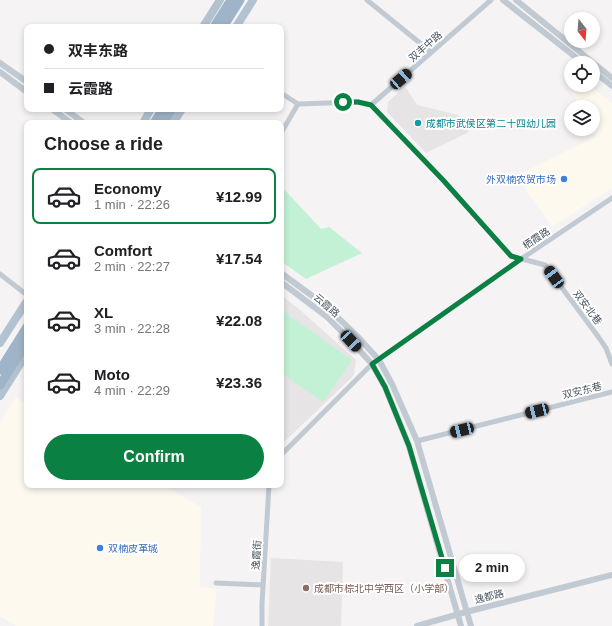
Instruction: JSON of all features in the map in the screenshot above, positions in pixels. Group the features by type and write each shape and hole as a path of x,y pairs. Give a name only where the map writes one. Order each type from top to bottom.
{"highway":[{"path":"216,24 231,0"},
{"path":"225,24 240,0"},
{"path":"0,370 24,332"},
{"path":"0,385 24,347"}],"main road":[{"path":"205,24 220,0"},
{"path":"238,24 253,0"},
{"path":"0,343 24,306"},
{"path":"0,396 24,358"}],"street":[{"path":"367,0 431,52"},
{"name":"双丰中路","path":"371,105 491,0"},
{"path":"503,0 574,56"},
{"path":"516,0 612,78"},
{"path":"0,63 24,80"},
{"path":"0,72 24,90"},
{"path":"600,77 612,86"},
{"path":"284,95 298,104 358,102 371,105"},
{"path":"284,127 298,104"},
{"name":"双安北巷","path":"371,105 443,180 511,256 545,265 606,348 612,364"},
{"path":"56,112 67,120"},
{"path":"69,112 80,120"},
{"name":"栖霞路","path":"372,364 521,259 612,198"},
{"path":"0,274 24,293"},
{"path":"284,275 333,313 379,360 392,384 417,441 471,626"},
{"name":"云霞路","path":"284,284 326,316 372,364 385,387 409,446 461,626"},
{"path":"284,452 372,364"},
{"name":"双安东巷","path":"417,441 612,392"},
{"name":"逸霞街","path":"262,626 269,488"},
{"name":"逸都路","path":"417,626 458,614 612,575"},
{"path":"216,584 263,585"}],"shaded area":[{"path":"405,86 417,105 458,115 469,132 426,153 387,112 388,102"},
{"name":"外双楠农贸市场","path":"572,92 598,92 612,103 612,188 552,227 516,176 596,136 600,136 600,100 576,100"},
{"path":"284,297 356,360 354,375 284,442"},
{"name":"双楠皮革城","path":"16,397 24,403 24,488 169,488 201,507 200,587 217,589 213,626 16,626 0,616 0,422"},
{"name":"成都市棕北中学西区（小学部）","path":"271,558 343,562 341,626 268,626"}],"green space":[{"path":"284,189 321,229 329,227 362,253 306,279 284,263"},
{"path":"284,312 352,360 323,402 284,375"}],"place":[{"name":"成都市武侯区第二十四幼儿园","path":"418,123"},
{"name":"外双楠农贸市场","path":"564,179"},
{"name":"双楠皮革城","path":"100,548"},
{"name":"成都市棕北中学西区（小学部）","path":"306,588"}],"route":[{"path":"343,102 358,102 371,105 443,180 511,256 521,259 372,364 385,387 409,446 445,568"}]}
